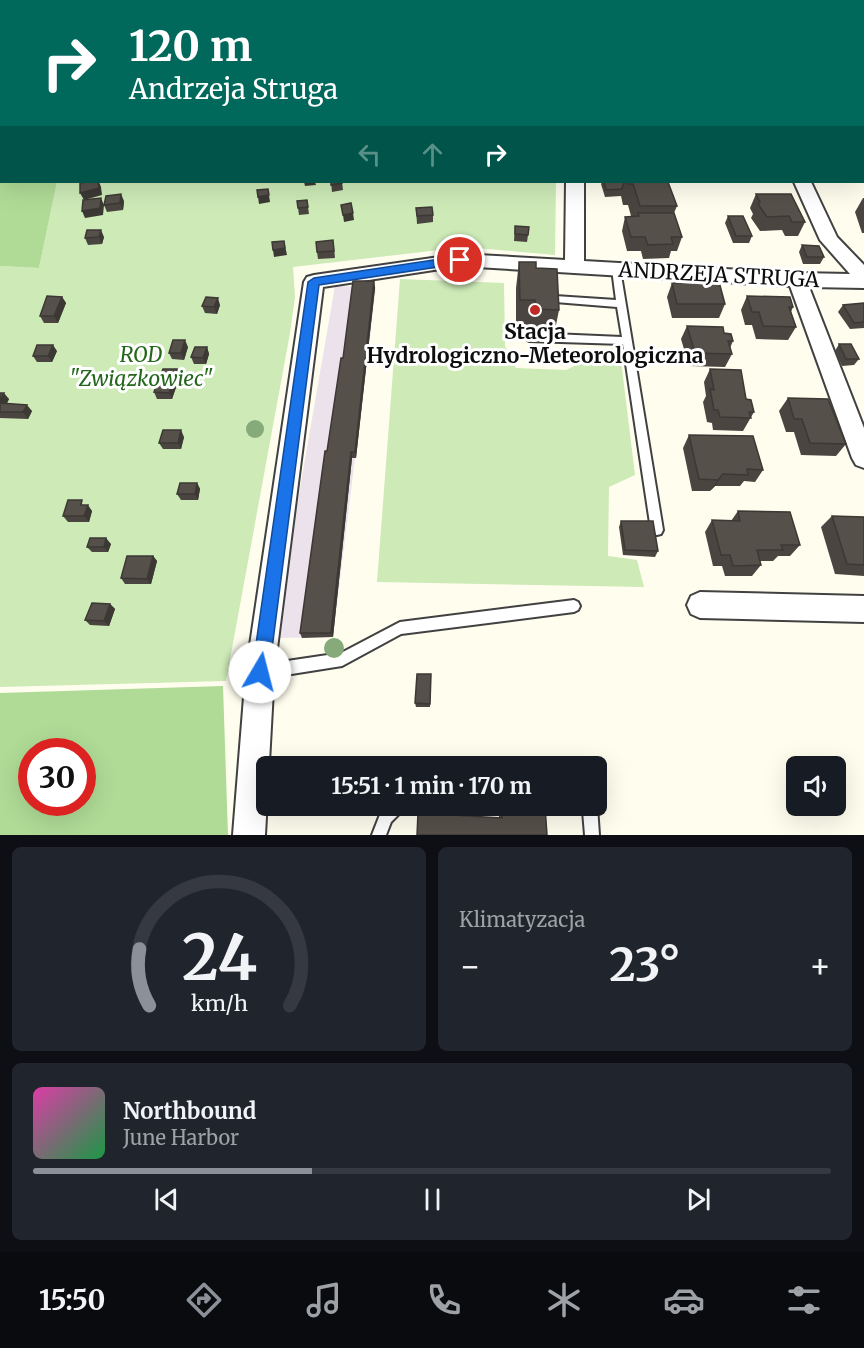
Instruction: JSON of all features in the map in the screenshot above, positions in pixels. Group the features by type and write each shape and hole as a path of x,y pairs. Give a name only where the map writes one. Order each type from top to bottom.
{"street":[{"path":"574,267 575,183"},
{"name":"ANDRZEJA STRUGA","path":"803,183 829,240 864,279"},
{"name":"ANDRZEJA STRUGA","path":"249,835 260,672 314,282 460,260 796,280 864,279"},
{"path":"796,280 856,416 864,458"},
{"path":"700,605 864,609"}],"lane":[{"path":"616,269 657,530"},
{"path":"555,299 622,304"},
{"path":"529,338 628,341"},
{"path":"260,672 342,659 400,628 574,606"},
{"path":"379,835 387,816"},
{"path":"591,816 592,835"}],"shaded area":[{"path":"335,286 376,287 333,637 274,638"}],"green space":[{"path":"0,183 57,183 39,268 0,266"},
{"name":"ROD \"Związkowiec\"","path":"57,183 556,183 555,255 465,247 293,267 295,297 290,333 226,681 0,687 0,266 39,268"},
{"path":"400,279 504,283 505,346 516,368 566,370 612,348 620,352 635,475 609,487 608,556 637,560 644,587 377,582"},
{"path":"223,686 228,835 0,835 0,693"}],"building":[{"path":"80,183 98,183 99,188 80,193"},
{"path":"604,183 624,183 622,189 606,190"},
{"path":"668,183 677,206 640,206 633,184 628,184"},
{"path":"268,189 269,195 258,197 257,190"},
{"path":"121,194 120,203 104,205 106,196"},
{"path":"756,194 791,194 805,222 792,222 789,216 767,217 758,204 760,202"},
{"path":"101,198 100,208 82,211 83,200"},
{"path":"307,200 308,207 298,208 297,201"},
{"path":"351,203 353,213 343,215 341,205"},
{"path":"432,207 433,215 417,216 416,208"},
{"path":"638,213 674,213 682,237 671,237 673,244 648,245 645,237 631,237 625,217 639,216"},
{"path":"728,216 743,216 752,236 736,236"},
{"path":"515,226 529,227 528,235 515,234"},
{"path":"87,230 101,230 99,237 85,238"},
{"path":"333,240 334,251 317,252 316,242"},
{"path":"284,241 285,248 273,250 272,242"},
{"path":"802,245 819,246 824,257 807,257"},
{"path":"519,262 536,262 536,268 557,269 559,310 535,309 535,300 520,300"},
{"path":"696,278 718,278 725,304 677,304 672,283 696,283"},
{"path":"353,281 374,281 355,452 351,452 331,633 300,633 325,451 327,451 341,358 343,358"},
{"path":"47,296 62,297 54,316 40,316"},
{"path":"747,296 790,297 793,307 789,307 796,327 763,326 759,312 752,312"},
{"path":"206,297 218,298 214,307 202,306"},
{"path":"864,303 864,322 854,323 843,305"},
{"path":"687,326 723,327 724,333 731,334 733,341 728,341 732,354 695,353"},
{"path":"173,340 185,340 181,353 169,353"},
{"path":"839,344 851,344 859,359 846,359"},
{"path":"37,345 53,345 48,356 33,356"},
{"path":"195,347 207,347 203,358 191,357"},
{"path":"163,369 177,369 169,393 154,392"},
{"path":"710,369 741,370 746,399 751,400 754,412 749,412 751,418 720,417 718,410 714,410 710,389 714,390"},
{"path":"788,398 828,399 846,444 810,443 802,419 794,419"},
{"path":"0,403 27,405 23,412 0,412"},
{"path":"163,430 181,430 178,443 159,443"},
{"path":"689,435 753,436 763,470 747,469 748,475 723,474 718,480 699,479"},
{"path":"180,483 197,483 195,494 177,494"},
{"path":"68,500 82,500 81,505 88,505 84,516 63,516"},
{"path":"738,511 790,512 800,545 781,545 783,550 757,550 761,565 733,566 730,555 721,555 712,520 740,521"},
{"path":"832,516 864,517 864,565 847,564"},
{"path":"621,521 653,521 658,551 625,550"},
{"path":"90,538 106,538 104,547 87,547"},
{"path":"127,556 153,556 147,579 121,578"},
{"path":"92,603 110,604 104,621 85,620"},
{"path":"417,674 431,674 430,704 415,703"},
{"path":"418,816 502,818 502,816 546,816 547,835 417,835"}],"place":[{"name":"Stacja Hydrologiczno-Meteorologiczna","path":"535,310"}],"route":[{"path":"260,672 314,282 460,260"}]}
